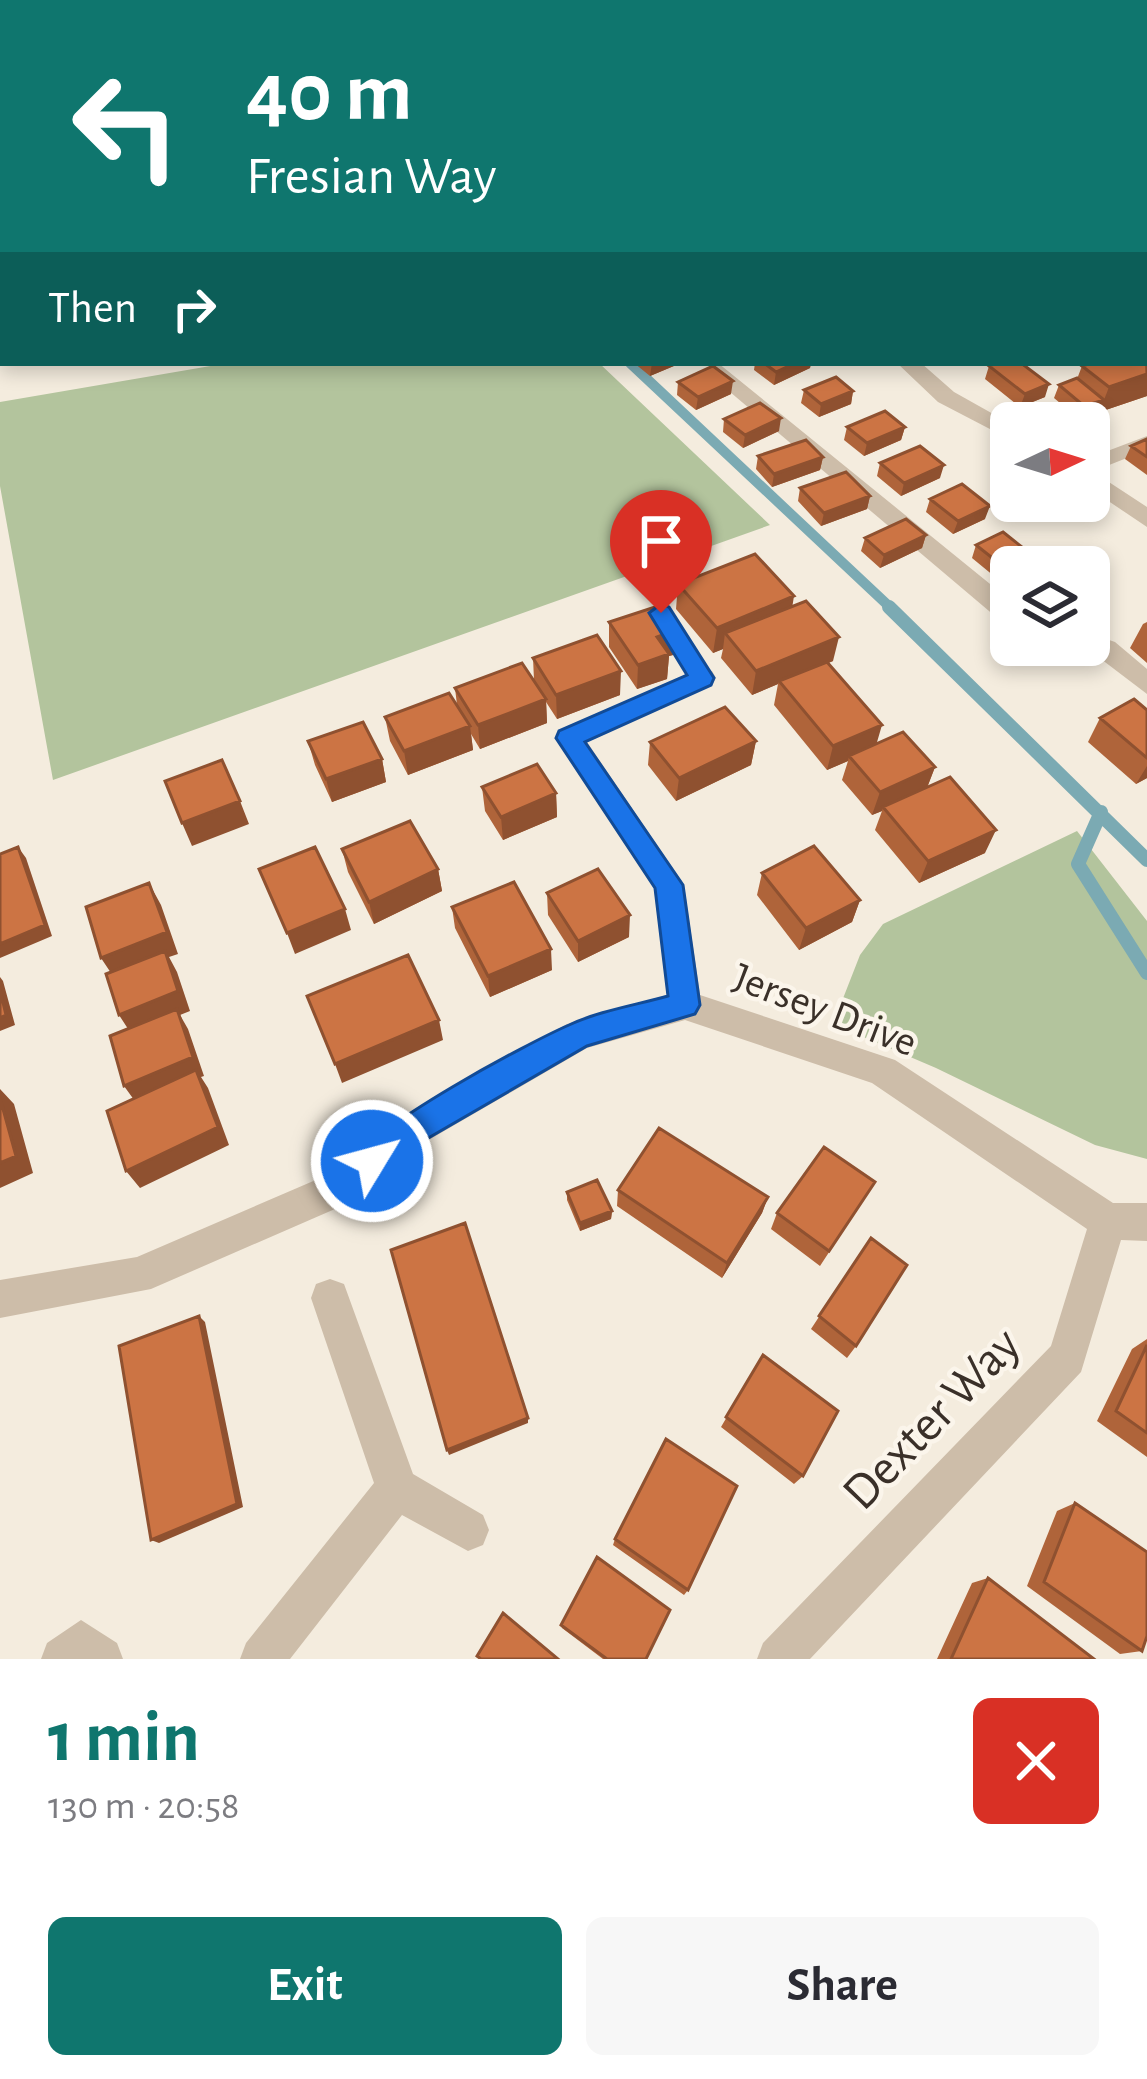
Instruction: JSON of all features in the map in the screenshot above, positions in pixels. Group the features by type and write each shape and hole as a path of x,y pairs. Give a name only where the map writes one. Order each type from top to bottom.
{"street":[{"path":"911,366 946,398 990,422"},
{"path":"718,370 990,597"},
{"path":"1110,492 1147,519"},
{"path":"1110,652 1147,684"},
{"path":"685,1005 669,885 568,738 702,678"},
{"name":"Jersey Drive","path":"0,1299 138,1276 338,1189 407,1133 579,1035 685,1005 883,1071 1128,1222"},
{"name":"Dexter Way","path":"778,1659 1067,1358 1128,1222"},
{"path":"330,1298 397,1488 468,1530"},
{"path":"262,1659 397,1488"},
{"path":"63,1659 81,1642 101,1659"}],"lane":[{"path":"1110,457 1147,442"},
{"path":"661,613 702,678"}],"green space":[{"path":"210,366 602,366 770,525 53,780 0,486 0,402"},
{"path":"1077,831 1147,921 1147,1159 1095,1145 833,1024 860,955 883,924"}],"building":[{"path":"713,366 733,381 698,397 678,382"},
{"path":"989,366 1025,366 1049,384 1025,394"},
{"path":"1082,366 1147,366 1147,374 1109,387"},
{"path":"836,377 853,391 821,404 804,390"},
{"path":"1077,378 1104,400 1079,402 1059,385"},
{"path":"760,403 781,418 745,435 724,419"},
{"path":"885,411 905,427 867,443 847,427"},
{"path":"1147,439 1147,457 1131,446"},
{"path":"806,440 823,457 774,474 758,456"},
{"path":"920,446 944,465 904,483 880,463"},
{"path":"846,472 870,496 824,513 800,488"},
{"path":"962,484 990,506 958,521 930,499"},
{"path":"906,519 926,535 884,555 865,538"},
{"path":"1003,532 1021,546 990,546 990,556 976,545"},
{"path":"755,554 794,596 717,628 678,584"},
{"path":"806,601 839,637 756,671 725,633"},
{"path":"658,606 676,630 657,637 669,654 638,665 609,622"},
{"path":"597,635 621,671 556,695 533,658"},
{"path":"827,662 882,725 833,746 779,681"},
{"path":"522,663 546,699 478,725 455,688"},
{"path":"449,693 470,726 404,751 385,717"},
{"path":"1134,699 1147,710 1147,758 1100,718"},
{"path":"725,707 756,741 679,778 650,742"},
{"path":"363,722 382,759 326,779 308,741"},
{"path":"903,732 935,767 880,792 849,756"},
{"path":"222,760 240,801 182,823 165,781"},
{"path":"537,764 556,793 501,817 482,787"},
{"path":"950,777 996,830 928,861 883,807"},
{"path":"410,821 438,869 369,902 342,849"},
{"path":"814,846 860,900 806,928 762,873"},
{"path":"18,847 45,925 0,944 0,854"},
{"path":"315,847 345,909 287,933 259,869"},
{"path":"598,869 630,915 578,941 547,893"},
{"path":"514,882 551,949 488,976 452,907"},
{"path":"149,883 167,932 101,958 86,907"},
{"path":"165,951 178,991 119,1015 106,974"},
{"path":"408,955 439,1020 335,1064 307,996"},
{"path":"177,1009 193,1057 124,1086 110,1036"},
{"path":"196,1070 218,1127 126,1171 107,1111"},
{"path":"0,1098 16,1156 0,1163"},
{"path":"659,1128 768,1197 727,1263 618,1190"},
{"path":"824,1147 875,1182 829,1251 777,1213"},
{"path":"597,1180 612,1211 580,1223 567,1192"},
{"path":"465,1223 528,1418 447,1450 391,1250"},
{"path":"871,1238 907,1265 856,1346 819,1316"},
{"path":"199,1316 237,1504 151,1540 119,1346"},
{"path":"1147,1345 1147,1433 1116,1411"},
{"path":"763,1355 838,1411 803,1476 726,1417"},
{"path":"666,1439 737,1486 688,1590 615,1539"},
{"path":"1075,1503 1147,1552 1147,1636 1142,1651 1044,1582"},
{"path":"597,1557 670,1610 646,1659 607,1659 561,1625"},
{"path":"988,1578 1094,1659 951,1659"},
{"path":"503,1613 558,1659 477,1656"}],"waterway":[{"path":"633,366 893,610"},
{"path":"889,607 1100,814"},
{"path":"1100,814 1147,860"},
{"path":"1100,814 1078,864 1147,973"}],"route":[{"path":"372,1161 407,1133 579,1035 685,1005 669,885 568,738 702,678 661,613"}]}
